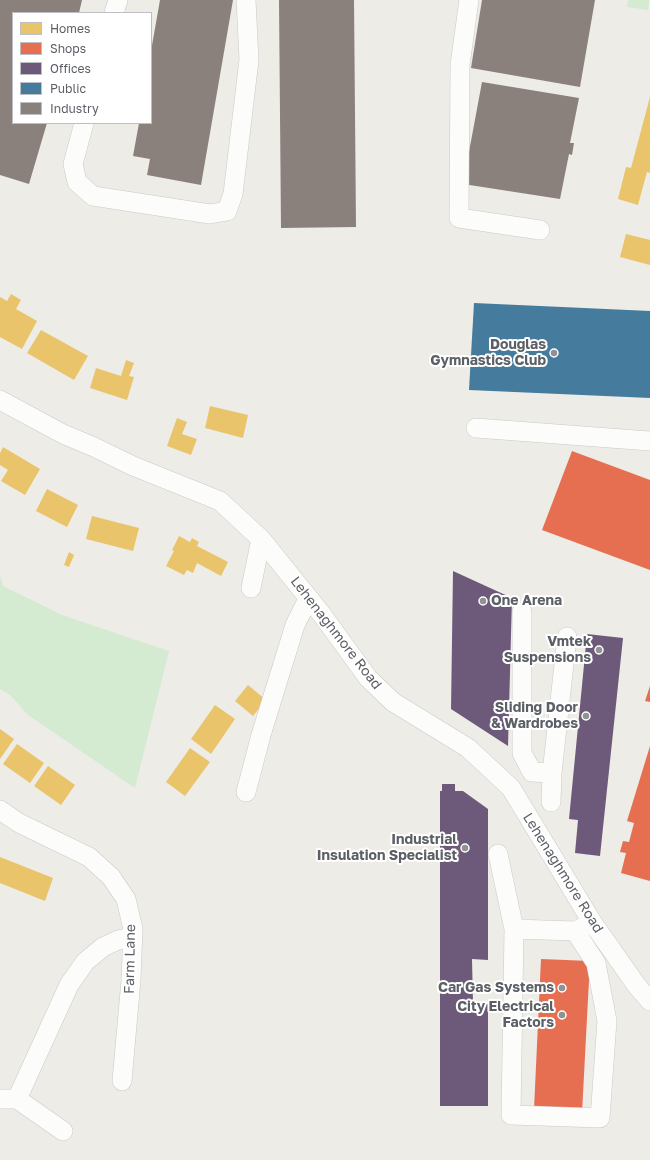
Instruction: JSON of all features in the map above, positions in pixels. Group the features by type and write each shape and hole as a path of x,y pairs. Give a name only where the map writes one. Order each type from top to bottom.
{"street":[{"path":"114,12 118,0"},
{"path":"84,124 73,164 77,182 93,196 210,214 228,211 233,194 249,60 246,0"},
{"path":"469,0 460,65 459,218 540,230"},
{"name":"Lehenaghmore Road","path":"0,400 63,434 133,466 220,500 261,539 368,678 392,702 468,748 511,788 592,922 637,986 650,1001"},
{"path":"476,428 650,441"},
{"path":"251,588 261,539"},
{"path":"246,792 261,735 295,625 308,599"},
{"path":"522,612 522,753 532,772"},
{"path":"551,802 552,773 567,637"},
{"path":"511,788 532,772 552,773"},
{"name":"Farm Lane","path":"0,810 19,823 89,857 111,877 126,899 133,929 131,980 122,1081"},
{"path":"498,854 514,929 512,1115 600,1118 607,1021 596,963 575,931"},
{"path":"514,929 575,931 592,922"},
{"path":"63,1131 9,1099 70,985 85,962 103,947 118,940 132,937"}],"green space":[{"path":"628,0 649,0 648,10 627,7"},
{"path":"0,576 3,586 62,615 169,651 135,788 28,715 10,695 0,689"}],"building: Homes":[{"path":"650,97 650,173 647,172 638,205 618,199 626,167 631,168"},
{"path":"626,234 650,240 650,265 620,257"},
{"path":"11,294 21,300 16,309 37,321 22,349 0,337 0,297 7,301"},
{"path":"41,330 88,356 74,380 27,353"},
{"path":"126,360 134,363 129,376 134,377 127,400 90,388 96,368 121,376"},
{"path":"210,406 248,415 243,438 205,428"},
{"path":"177,418 187,422 182,434 197,439 191,455 167,446"},
{"path":"3,447 40,469 25,495 1,481 8,470 0,465 0,453"},
{"path":"47,489 78,505 67,527 36,511"},
{"path":"92,516 139,528 133,551 86,539"},
{"path":"179,536 190,542 192,538 199,542 197,546 228,562 221,576 197,563 193,573 187,570 184,575 166,566 174,551 172,550"},
{"path":"69,552 74,555 69,567 64,565"},
{"path":"248,685 266,700 253,716 235,701"},
{"path":"215,705 235,719 211,754 191,739"},
{"path":"0,729 14,739 0,759"},
{"path":"17,744 44,763 30,783 3,764"},
{"path":"190,748 210,762 185,796 166,782"},
{"path":"48,766 75,785 61,805 34,786"},
{"path":"0,857 53,878 45,901 0,883"}],"building: Shops":[{"path":"572,451 650,480 650,570 542,530"},
{"path":"650,686 650,702 645,701"},
{"path":"650,746 650,881 621,873 626,853 620,852 623,841 629,842 634,823 627,821"},
{"path":"541,959 590,961 582,1113 534,1109"}],"building: Offices":[{"path":"453,571 512,598 508,746 451,709"},
{"path":"587,634 623,638 600,856 575,853 578,820 569,819"},
{"path":"442,784 455,784 455,791 463,791 488,809 488,960 472,959 473,1004 488,1004 488,1106 440,1106 440,791 442,791"}],"building: Public":[{"path":"474,303 650,311 650,398 469,390"}],"building: Industry":[{"path":"0,0 82,0 79,12 12,12 12,124 47,124 29,184 0,175"},
{"path":"160,0 233,0 201,185 147,175 150,159 133,156 139,124 152,124 152,45"},
{"path":"279,0 354,0 356,227 281,228"},
{"path":"482,0 595,0 580,87 471,68"},
{"path":"482,82 579,98 570,143 574,143 572,155 569,154 560,199 463,184"}],"place":[{"name":"Douglas Gymnastics Club","path":"554,353"},
{"name":"One Arena","path":"483,601"},
{"name":"Vmtek Suspensions","path":"599,650"},
{"name":"Sliding Door & Wardrobes","path":"586,716"},
{"name":"Industrial Insulation Specialist","path":"465,848"},
{"name":"Car Gas Systems","path":"562,988"},
{"name":"City Electrical Factors","path":"562,1015"}]}
